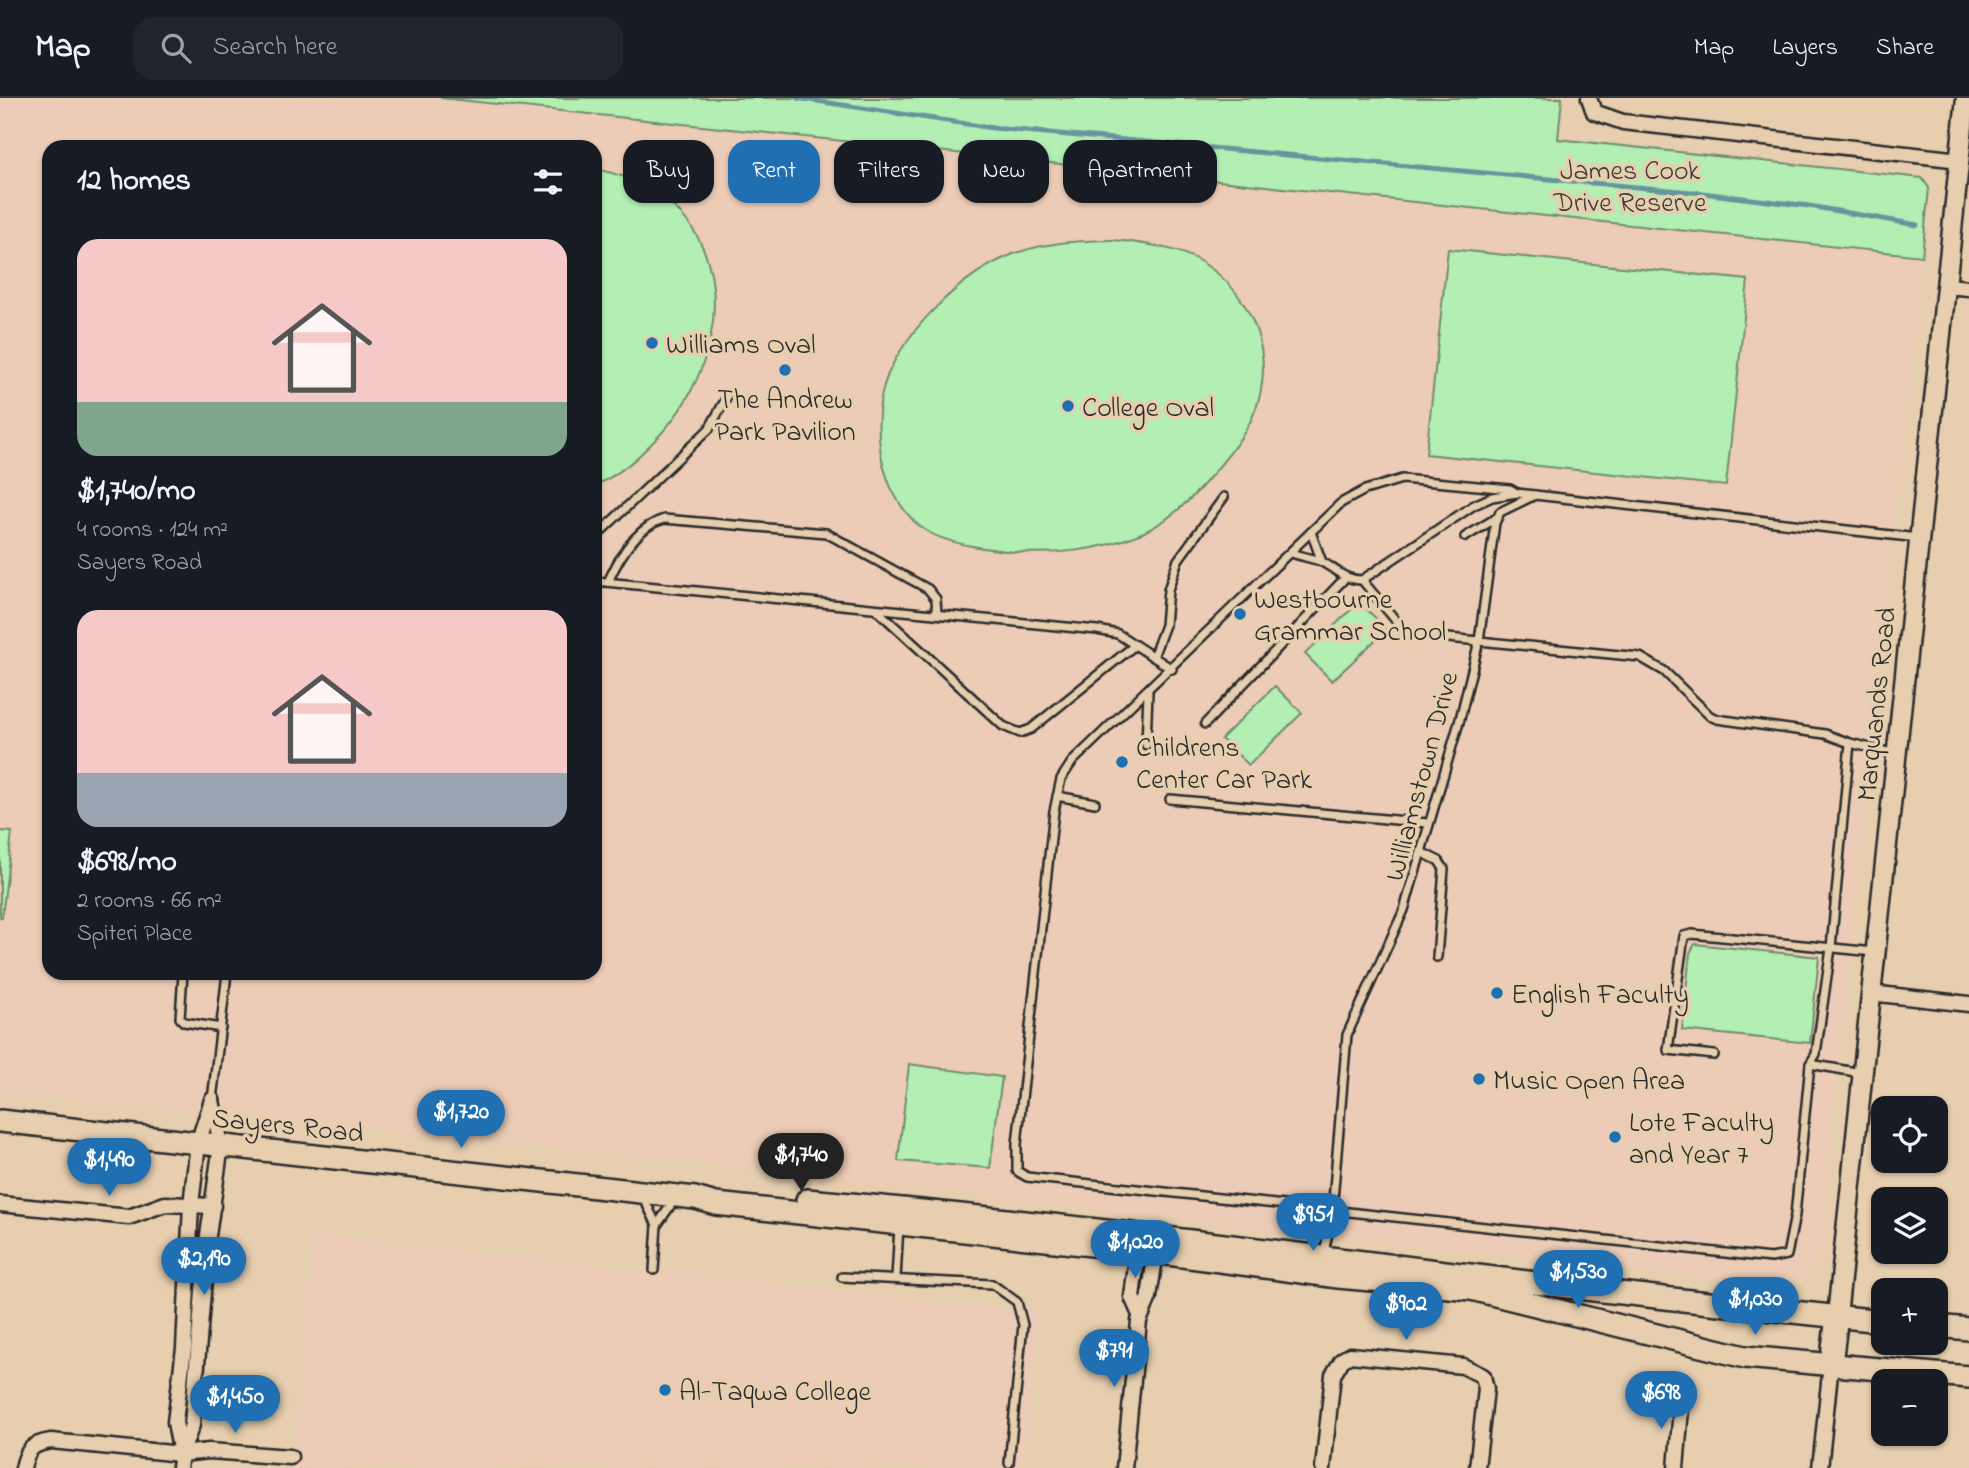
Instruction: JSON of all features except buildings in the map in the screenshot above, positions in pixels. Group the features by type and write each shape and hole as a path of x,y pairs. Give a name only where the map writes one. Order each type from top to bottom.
{"main road":[{"name":"Sayers Road","path":"0,1121 686,1197 716,1204 900,1216 1148,1244 1323,1259 1871,1320"},
{"name":"Sayers Road","path":"1148,1244 1365,1280 1471,1289 1745,1357 1969,1377"},
{"path":"1323,1259 1332,1268 1439,1281 1471,1289"},
{"path":"1831,1364 1837,1316"},
{"path":"1948,1327 1969,1329"}],"street":[{"path":"1589,98 1594,112 1623,122 1960,160"},
{"name":"Marquands Road","path":"1837,1316 1966,98"},
{"path":"1946,286 1969,288"},
{"path":"1870,993 1969,1004"},
{"path":"180,1461 174,1422 184,1348 191,1205 198,1143 212,1100"},
{"path":"180,1461 192,1425 207,1243 221,1145 212,1100"},
{"path":"0,1204 129,1217 165,1204 213,1206"},
{"path":"1124,1468 1140,1315 1149,1297 1148,1244"},
{"path":"184,1348 200,1349"},
{"path":"1323,1468 1332,1375 1342,1360 1350,1355 1464,1366 1483,1376 1486,1389 1477,1468"},
{"path":"1820,1468 1831,1364"},
{"path":"1676,1468 1682,1397"},
{"path":"23,1468 27,1452 32,1446 51,1441 180,1461 209,1451 290,1457"}],"lane":[{"path":"602,530 709,429 727,397"},
{"path":"1517,493 1510,488 1402,479 1365,490 1341,503 1172,669 1072,762 1061,779 1057,796 1017,1144 1017,1171 1027,1177 1332,1212 1780,1258 1790,1251 1810,1064 1816,1054 1831,948 1850,743"},
{"path":"1291,553 1322,562 1345,578 1362,580 1474,505 1492,497 1517,493 1919,538"},
{"path":"1465,537 1512,504 1535,495"},
{"path":"1153,657 1165,625 1168,590 1178,560 1224,497"},
{"path":"1497,517 1479,640 1640,657 1664,671 1717,719 1825,734 1896,754"},
{"path":"608,582 620,554 652,522 664,519 826,533 928,589 936,599 937,614"},
{"path":"1311,532 1322,562"},
{"path":"1205,724 1345,578"},
{"name":"Williamstown Drive","path":"1323,1259 1332,1212 1347,1035 1382,964 1423,853 1428,823 1460,719 1479,640 1407,635 1362,580"},
{"path":"602,581 1097,630 1118,634 1172,669"},
{"path":"876,608 1003,726 1020,733 1031,729 1135,645"},
{"path":"1146,745 1147,692"},
{"path":"1057,796 1095,803"},
{"path":"1170,799 1428,823"},
{"path":"1423,853 1439,861 1444,869 1437,957"},
{"path":"1714,1055 1668,1050 1684,936 1692,934 1875,953"},
{"path":"183,980 180,1018 184,1022 221,1028"},
{"path":"212,1100 226,980"},
{"path":"1810,1064 1862,1073"},
{"path":"639,1192 657,1225 654,1270"},
{"path":"657,1225 686,1197"},
{"path":"896,1278 900,1216"},
{"path":"842,1277 992,1284 1017,1302 1023,1325 1009,1463"}],"shaded area":[{"name":"Westbourne Grammar School","path":"0,98 440,98 834,140 834,203 944,203 944,152 958,153 958,203 1049,203 1049,163 1063,164 1063,203 1217,203 1217,181 1922,256 1818,1262 1790,1285 1276,1232 798,1172 0,1091"},
{"name":"Al-Taqwa College","path":"314,1235 1039,1313 1022,1468 292,1468"}],"green space":[{"name":"James Cook Drive Reserve","path":"440,98 1562,98 1558,139 1922,178 1929,188 1922,256 1217,181 1217,140 1063,140 1063,164 1049,163 1049,140 958,140 958,153 944,152 944,140 834,140"},
{"name":"Williams Oval","path":"602,171 623,179 623,203 667,203 679,212 702,247 713,286 712,328 700,371 678,412 635,459 602,482"},
{"name":"College Oval","path":"1113,240 1182,253 1203,263 1236,293 1257,331 1263,374 1252,418 1240,438 1201,488 1174,514 1153,528 1109,544 1058,552 996,550 964,545 925,530 907,513 893,492 883,465 879,439 879,412 884,386 908,340 953,292 970,278 1004,258 1044,246"},
{"path":"1448,249 1748,280 1726,486 1426,454"},
{"path":"1359,602 1387,629 1332,681 1305,654"},
{"path":"1275,686 1302,713 1249,765 1221,739"},
{"path":"0,831 12,832 2,918 0,917"},
{"path":"1695,944 1819,957 1810,1043 1682,1030 1690,953"},
{"path":"909,1064 1002,1077 990,1168 898,1161"}],"waterway":[{"path":"797,98 993,128 1702,193 1809,206 1917,225"}],"place":[{"name":"Williams Oval","path":"652,343"},
{"name":"The Andrew Park Pavilion","path":"785,370"},
{"name":"College Oval","path":"1068,406"},
{"name":"Westbourne Grammar School","path":"1240,614"},
{"name":"Childrens Center Car Park","path":"1122,762"},
{"name":"English Faculty","path":"1497,993"},
{"name":"Music Open Area","path":"1479,1079"},
{"name":"Lote Faculty and Year 7","path":"1615,1137"},
{"name":"Al-Taqwa College","path":"665,1390"}]}
